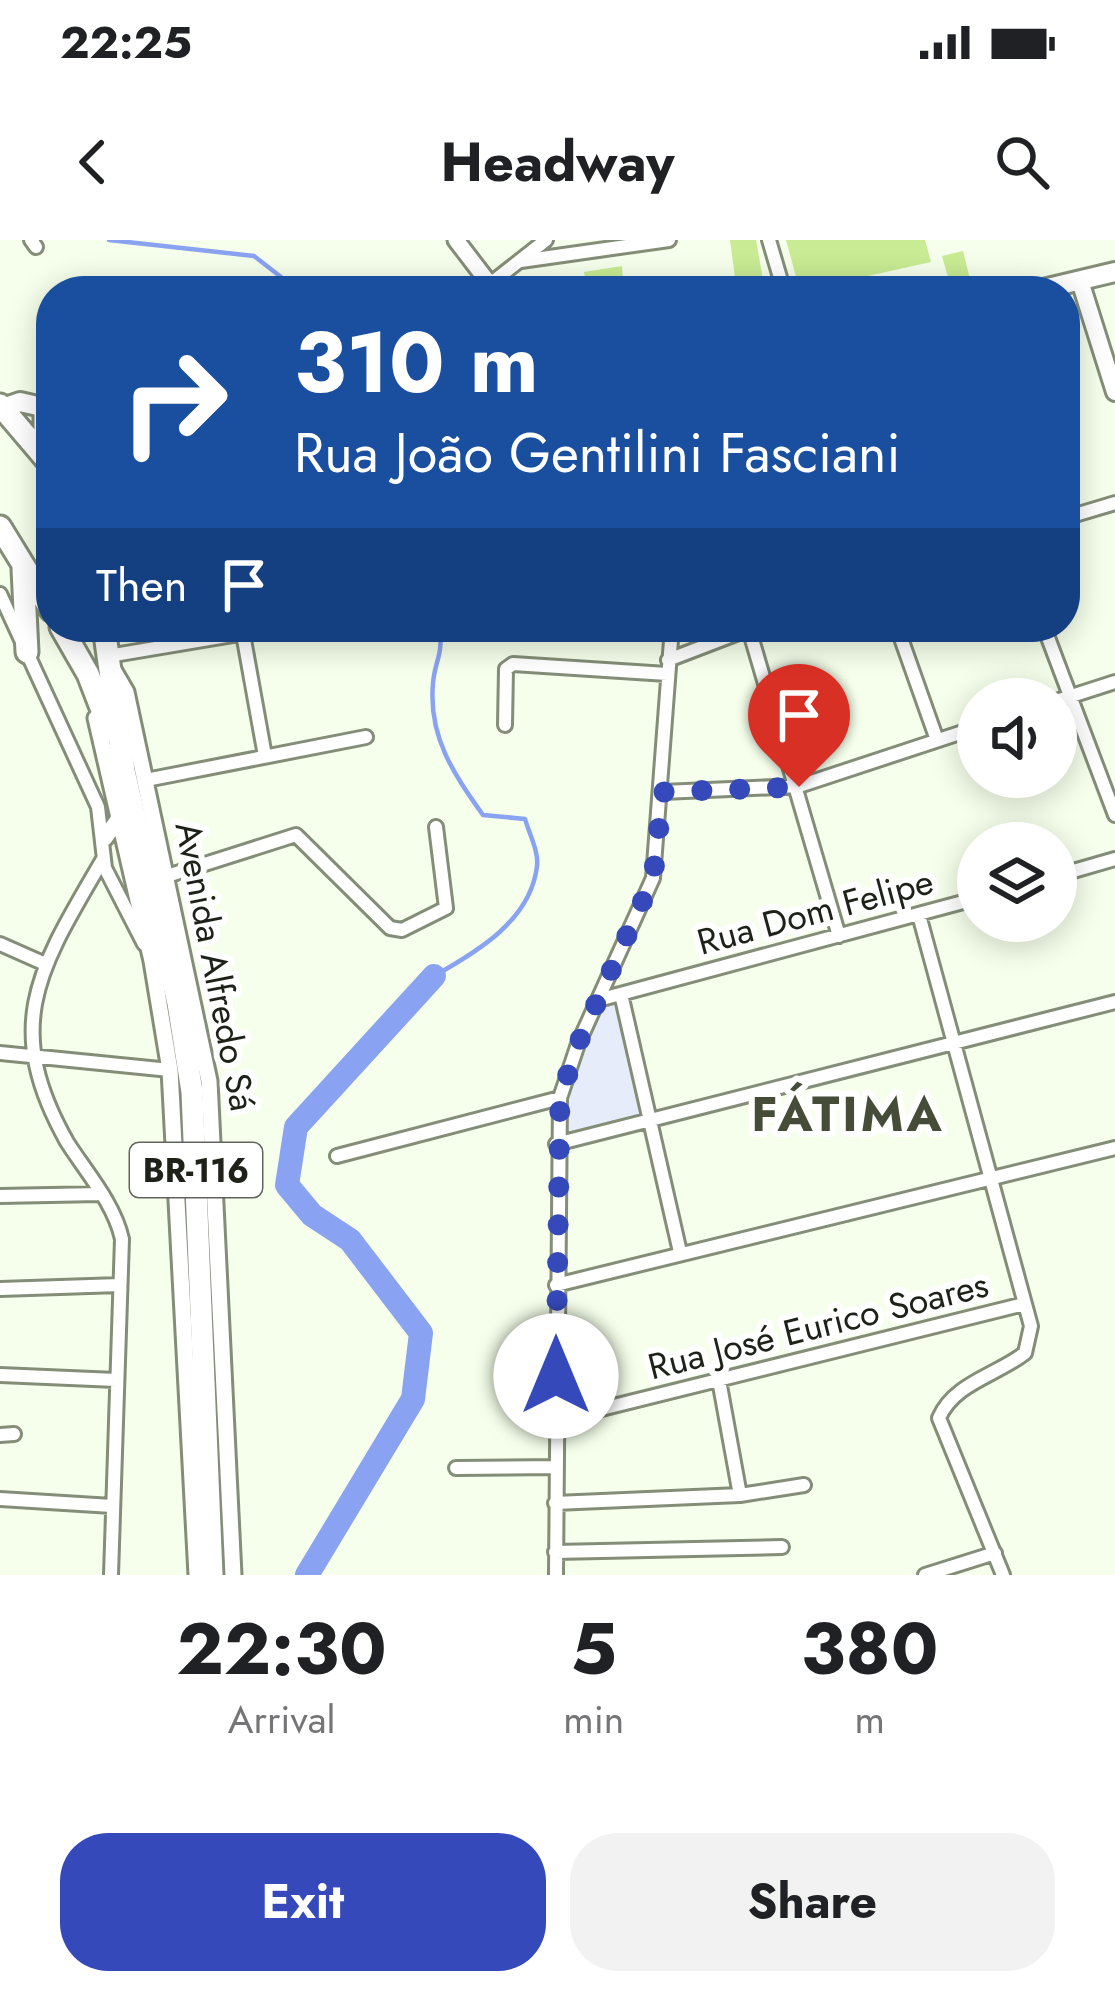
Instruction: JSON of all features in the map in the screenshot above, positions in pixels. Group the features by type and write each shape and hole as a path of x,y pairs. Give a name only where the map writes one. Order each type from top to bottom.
{"highway":[{"path":"5,404 36,444"},
{"path":"3,536 36,584"},
{"path":"24,564 36,570"},
{"path":"24,564 27,652"},
{"name":"BR-116","path":"70,642 88,674 124,772"},
{"name":"Avenida Alfredo Sá","path":"106,642 124,772 178,1003 192,1092 212,1575"}],"main road":[{"path":"1115,272 1080,281 1115,392"},
{"path":"5,404 36,406"}],"street":[{"path":"455,240 483,276"},
{"path":"505,276 547,240"},
{"path":"521,261 669,240"},
{"path":"769,240 780,276"},
{"path":"1080,513 1115,502"},
{"path":"0,593 98,807 104,860 152,961"},
{"path":"109,661 203,642"},
{"path":"244,642 265,756"},
{"path":"556,1575 556,1144 560,1098 653,878 663,792 670,642"},
{"path":"505,725 506,669 513,664 668,667 717,642"},
{"path":"748,642 799,787 838,936"},
{"path":"902,642 937,740"},
{"path":"1048,642 1057,678"},
{"name":"Avenida Alfredo Sá","path":"109,661 126,692 209,1081 232,1575"},
{"name":"Avenida Alfredo Sá","path":"88,674 152,961 170,1070 197,1575"},
{"path":"1077,694 1115,682"},
{"path":"1077,732 1115,815"},
{"path":"663,792 799,787 957,734"},
{"path":"146,780 366,737"},
{"path":"105,838 119,818"},
{"path":"167,875 296,836 390,928 401,930 446,908 436,827"},
{"path":"104,860 43,963 30,1007 29,1059 46,1108 122,1239 111,1575"},
{"path":"1077,870 1115,860"},
{"name":"Rua Dom Felipe","path":"598,1000 957,904"},
{"path":"919,915 1032,1341 1025,1353 946,1402 940,1418 1003,1575"},
{"path":"0,944 43,963"},
{"path":"621,994 680,1252"},
{"path":"556,1144 1115,1002"},
{"path":"0,1053 170,1070"},
{"path":"337,1156 560,1098"},
{"path":"556,1285 1115,1148"},
{"path":"0,1196 100,1194"},
{"path":"0,1289 120,1285"},
{"name":"Rua José Eurico Soares","path":"557,1420 1024,1304"},
{"path":"0,1375 116,1380"},
{"path":"719,1380 740,1495"},
{"path":"456,1468 556,1467"},
{"path":"555,1503 740,1495 804,1485"},
{"path":"0,1499 112,1506"},
{"path":"555,1552 782,1546"},
{"path":"925,1575 995,1553"}],"shaded area":[{"path":"618,1004 645,1122 562,1141 563,1096 597,1008"}],"building":[{"path":"730,240 756,240 762,276 735,276"},
{"path":"786,240 925,240 931,262 868,276 796,276"},
{"path":"963,251 969,276 948,276 942,256"},
{"path":"622,266 623,276 585,276 584,272"}],"waterway":[{"path":"109,240 254,256 280,276"},
{"path":"434,976 484,945 513,918 533,885 537,861 525,819 483,815 445,754 433,702 440,642"},
{"path":"307,1575 413,1399 421,1333 350,1240 312,1215 287,1185 296,1127 434,976"}],"district":[{"name":"FÁTIMA","path":"848,1114"}],"route":[{"path":"556,1376 560,1098 568,1067 653,878 663,792 799,787"}]}
